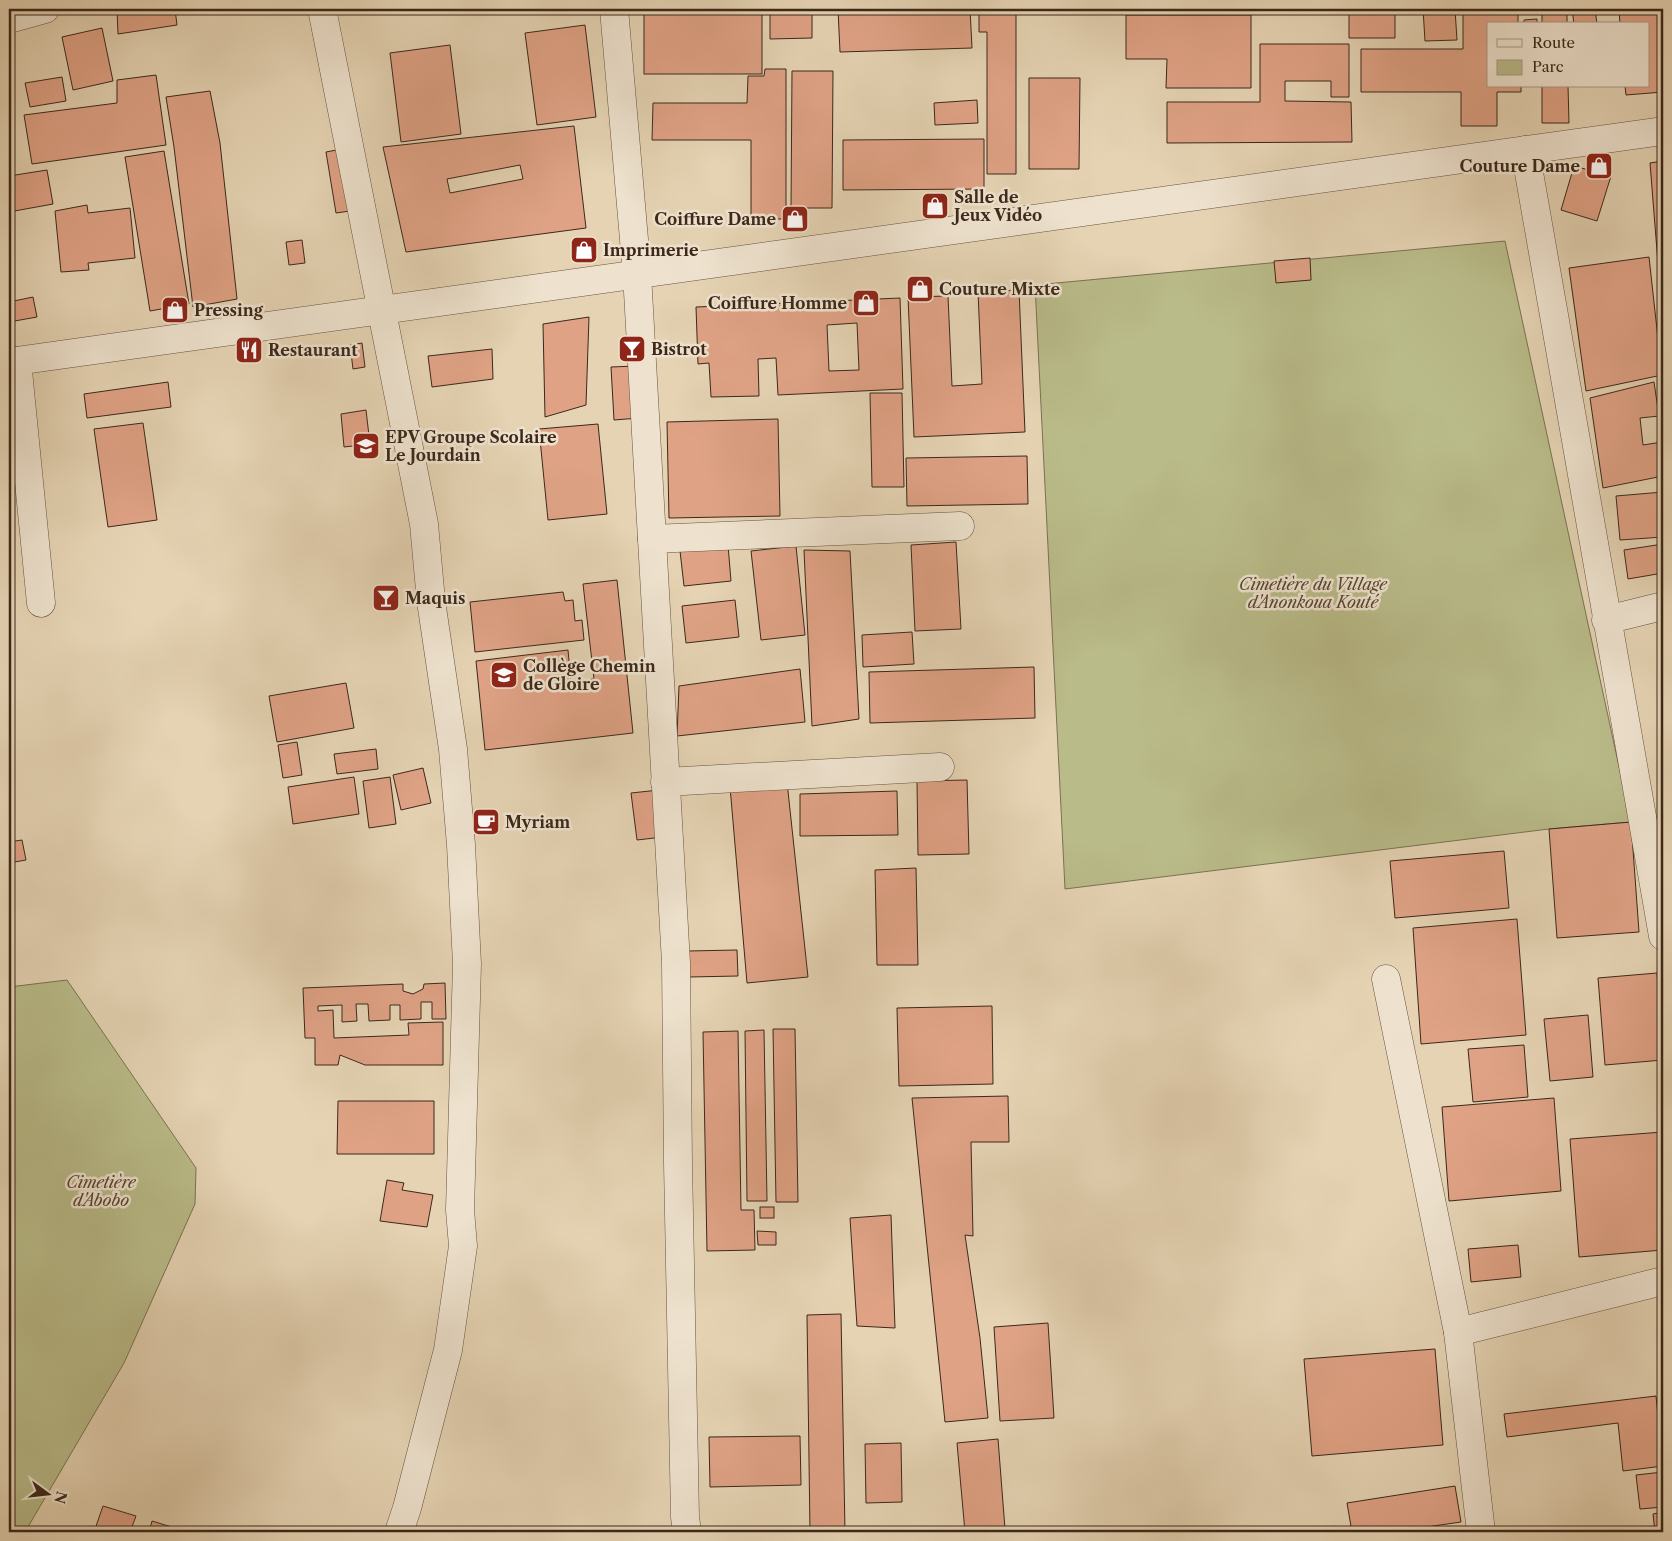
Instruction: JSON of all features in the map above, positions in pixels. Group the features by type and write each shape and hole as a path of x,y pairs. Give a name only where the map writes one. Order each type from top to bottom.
{"street":[{"path":"9,19 45,9"},
{"path":"322,9 424,524 431,601 452,749 461,845 467,964 460,1210 462,1246 448,1350 407,1508 398,1532"},
{"path":"614,9 637,274 676,963 678,1193 687,1532"},
{"path":"41,602 13,362 1663,131"},
{"path":"1525,150 1663,936"},
{"path":"652,539 960,526"},
{"path":"1606,620 1663,606"},
{"path":"665,782 940,767"},
{"path":"1386,979 1458,1332 1481,1532"},
{"path":"1458,1332 1663,1281"}],"green space":[{"name":"Cimetière du Village d'Anonkoua Kouté","path":"1505,241 1631,822 1549,829 1065,889 1035,285"},
{"name":"Cimetière d'Abobo","path":"67,980 196,1168 195,1204 124,1363 25,1532 9,1532 9,987"}],"building":[{"path":"117,9 175,9 177,25 118,34"},
{"path":"644,9 762,9 762,74 644,74"},
{"path":"770,9 812,9 812,38 770,39"},
{"path":"838,9 970,9 972,48 840,52"},
{"path":"979,9 1016,9 1016,174 987,174 987,32 979,32"},
{"path":"1349,9 1395,10 1395,38 1349,38"},
{"path":"1423,9 1455,9 1457,40 1425,41"},
{"path":"1463,9 1518,9 1518,22 1487,22 1487,88 1521,88 1521,92 1497,92 1497,126 1461,126 1461,92 1361,92 1361,49 1463,49"},
{"path":"1542,9 1567,9 1567,22 1542,22"},
{"path":"1572,9 1595,9 1597,22 1574,22"},
{"path":"1619,9 1663,9 1663,92 1626,95 1625,88 1650,88 1650,22 1620,22"},
{"path":"1126,15 1251,15 1251,88 1166,88 1167,59 1126,59"},
{"path":"1537,19 1537,22 1524,22 1524,20"},
{"path":"585,25 596,117 537,125 525,33"},
{"path":"102,28 113,81 73,90 62,37"},
{"path":"1260,44 1349,44 1349,97 1331,97 1331,81 1285,81 1285,101 1351,102 1352,142 1167,143 1167,102 1260,102"},
{"path":"450,45 461,134 401,142 390,53"},
{"path":"765,69 786,69 786,219 751,219 751,140 652,140 653,103 747,103 748,76 764,76"},
{"path":"792,71 833,71 832,208 791,208"},
{"path":"156,75 166,145 32,164 24,115 117,103 117,80"},
{"path":"62,77 66,101 30,107 25,83"},
{"path":"1029,78 1080,78 1079,169 1029,169"},
{"path":"1542,88 1568,88 1569,123 1542,123"},
{"path":"210,91 220,143 237,299 193,307 174,147 166,97"},
{"path":"977,100 978,123 935,125 934,103"},
{"path":"574,126 586,228 406,252 383,147","holes":["520,165 523,179 450,193 447,179"]},
{"path":"984,139 984,189 843,190 843,140"},
{"path":"347,148 357,210 336,213 326,152"},
{"path":"164,151 189,304 150,311 125,157"},
{"path":"1663,161 1663,275 1659,276 1650,163"},
{"path":"1574,166 1611,176 1597,221 1561,210"},
{"path":"47,170 53,204 9,212 9,176"},
{"path":"87,205 88,213 130,208 135,258 88,263 89,270 61,272 55,211"},
{"path":"302,240 305,263 289,265 286,242"},
{"path":"1649,257 1662,375 1586,391 1569,268"},
{"path":"1310,258 1311,280 1276,283 1274,261"},
{"path":"1019,290 1025,432 914,437 908,297 948,296 952,386 982,384 978,292"},
{"path":"1661,296 1663,296 1663,327"},
{"path":"33,297 37,317 9,322 9,302"},
{"path":"900,298 903,389 778,395 776,358 758,359 759,396 711,397 709,363 698,364 696,307","holes":["857,323 859,370 829,371 827,325"]},
{"path":"589,317 586,405 545,417 543,324"},
{"path":"362,343 365,367 353,369 350,345"},
{"path":"492,349 493,379 432,387 428,356"},
{"path":"636,366 639,418 614,420 611,367"},
{"path":"168,382 171,407 87,418 84,394"},
{"path":"1654,382 1659,416 1640,418 1643,445 1662,442 1663,476 1603,488 1590,398"},
{"path":"870,393 902,393 904,487 872,487"},
{"path":"366,410 370,444 344,447 341,414"},
{"path":"778,419 780,516 669,518 667,422"},
{"path":"143,423 157,520 108,527 94,429"},
{"path":"598,424 607,514 548,520 539,429"},
{"path":"1027,456 1028,504 907,506 906,458"},
{"path":"1663,492 1663,537 1620,540 1616,496"},
{"path":"956,542 961,629 915,631 911,545"},
{"path":"1663,544 1663,573 1628,579 1624,550"},
{"path":"728,545 731,581 684,586 680,551"},
{"path":"796,546 805,635 761,640 751,551"},
{"path":"804,550 850,551 859,719 812,726"},
{"path":"617,580 633,733 485,750 476,661 568,650 571,682 594,679 583,584"},
{"path":"563,592 565,601 573,600 575,621 582,620 584,640 475,652 470,602"},
{"path":"735,600 739,637 686,643 682,606"},
{"path":"912,632 914,664 863,667 862,635"},
{"path":"1034,667 1035,718 870,723 869,672"},
{"path":"800,669 805,722 677,736 679,686"},
{"path":"346,683 354,728 277,742 269,696"},
{"path":"1663,713 1663,779 1658,714"},
{"path":"297,742 302,775 283,778 278,745"},
{"path":"376,749 378,769 337,774 334,754"},
{"path":"423,768 431,803 401,810 393,775"},
{"path":"354,777 359,814 293,824 288,787"},
{"path":"390,777 396,824 369,828 363,781"},
{"path":"967,780 969,854 918,855 917,781"},
{"path":"787,782 808,977 747,983 730,787"},
{"path":"659,790 663,837 637,840 631,793"},
{"path":"897,791 898,835 800,836 800,794"},
{"path":"1631,822 1639,932 1557,938 1549,829"},
{"path":"22,840 26,860 9,863 9,842"},
{"path":"1504,851 1509,908 1395,918 1390,861"},
{"path":"916,868 918,965 877,965 875,870"},
{"path":"1517,919 1526,1035 1421,1044 1413,928"},
{"path":"737,950 738,976 689,977 688,951"},
{"path":"1657,973 1663,1060 1605,1065 1598,978"},
{"path":"445,983 446,1019 432,1019 432,1002 421,1002 421,1019 400,1020 400,1005 390,1005 390,1020 369,1021 368,1004 356,1004 357,1021 342,1022 342,1005 318,1006 318,1011 333,1010 334,1038 409,1035 408,1023 443,1022 443,1065 365,1065 340,1055 338,1065 315,1065 315,1038 305,1038 303,988 403,984 403,991 413,994 423,989 424,984"},
{"path":"992,1006 993,1084 899,1086 897,1008"},
{"path":"1588,1015 1593,1077 1550,1081 1544,1019"},
{"path":"773,1029 795,1029 798,1202 776,1202"},
{"path":"764,1030 767,1201 747,1201 745,1031"},
{"path":"738,1031 741,1210 754,1210 755,1250 707,1251 703,1032"},
{"path":"1524,1045 1528,1097 1473,1102 1468,1049"},
{"path":"1008,1096 1009,1142 971,1142 973,1236 965,1235 980,1338 988,1418 945,1422 912,1098"},
{"path":"1554,1098 1561,1191 1449,1201 1442,1107"},
{"path":"338,1101 434,1101 434,1154 337,1154"},
{"path":"1663,1132 1663,1250 1579,1257 1570,1139"},
{"path":"387,1180 404,1183 402,1190 433,1195 427,1227 380,1221"},
{"path":"760,1207 774,1207 774,1218 760,1218"},
{"path":"891,1215 895,1328 857,1326 850,1218"},
{"path":"757,1231 776,1232 776,1245 758,1245"},
{"path":"1518,1245 1521,1277 1471,1282 1468,1249"},
{"path":"841,1314 845,1532 810,1532 807,1315"},
{"path":"1048,1323 1054,1418 1000,1421 994,1327"},
{"path":"1435,1349 1443,1445 1312,1456 1304,1359"},
{"path":"1656,1396 1663,1466 1623,1471 1618,1423 1507,1437 1504,1414"},
{"path":"800,1436 801,1485 710,1487 709,1437"},
{"path":"998,1439 1005,1529 965,1532 957,1443"},
{"path":"901,1443 902,1502 866,1503 865,1444"},
{"path":"1663,1472 1663,1507 1640,1509 1636,1475"},
{"path":"1455,1486 1461,1522 1392,1532 1352,1532 1347,1503"},
{"path":"103,1506 136,1516 130,1532 94,1532"},
{"path":"1663,1512 1663,1532 1655,1532 1653,1514"},
{"path":"152,1521 188,1532 149,1532"},
{"path":"805,1528 805,1532 713,1532 713,1530"}],"place":[{"name":"Couture Dame","path":"1599,166"},
{"name":"Salle de Jeux Vidéo","path":"935,206"},
{"name":"Coiffure Dame","path":"795,219"},
{"name":"Imprimerie","path":"584,250"},
{"name":"Couture Mixte","path":"920,289"},
{"name":"Coiffure Homme","path":"866,303"},
{"name":"Pressing","path":"175,310"},
{"name":"Bistrot","path":"632,349"},
{"name":"Restaurant","path":"249,350"},
{"name":"EPV Groupe Scolaire Le Jourdain","path":"366,446"},
{"name":"Maquis","path":"386,598"},
{"name":"Collège Chemin de Gloire","path":"504,675"},
{"name":"Myriam","path":"486,822"}]}
